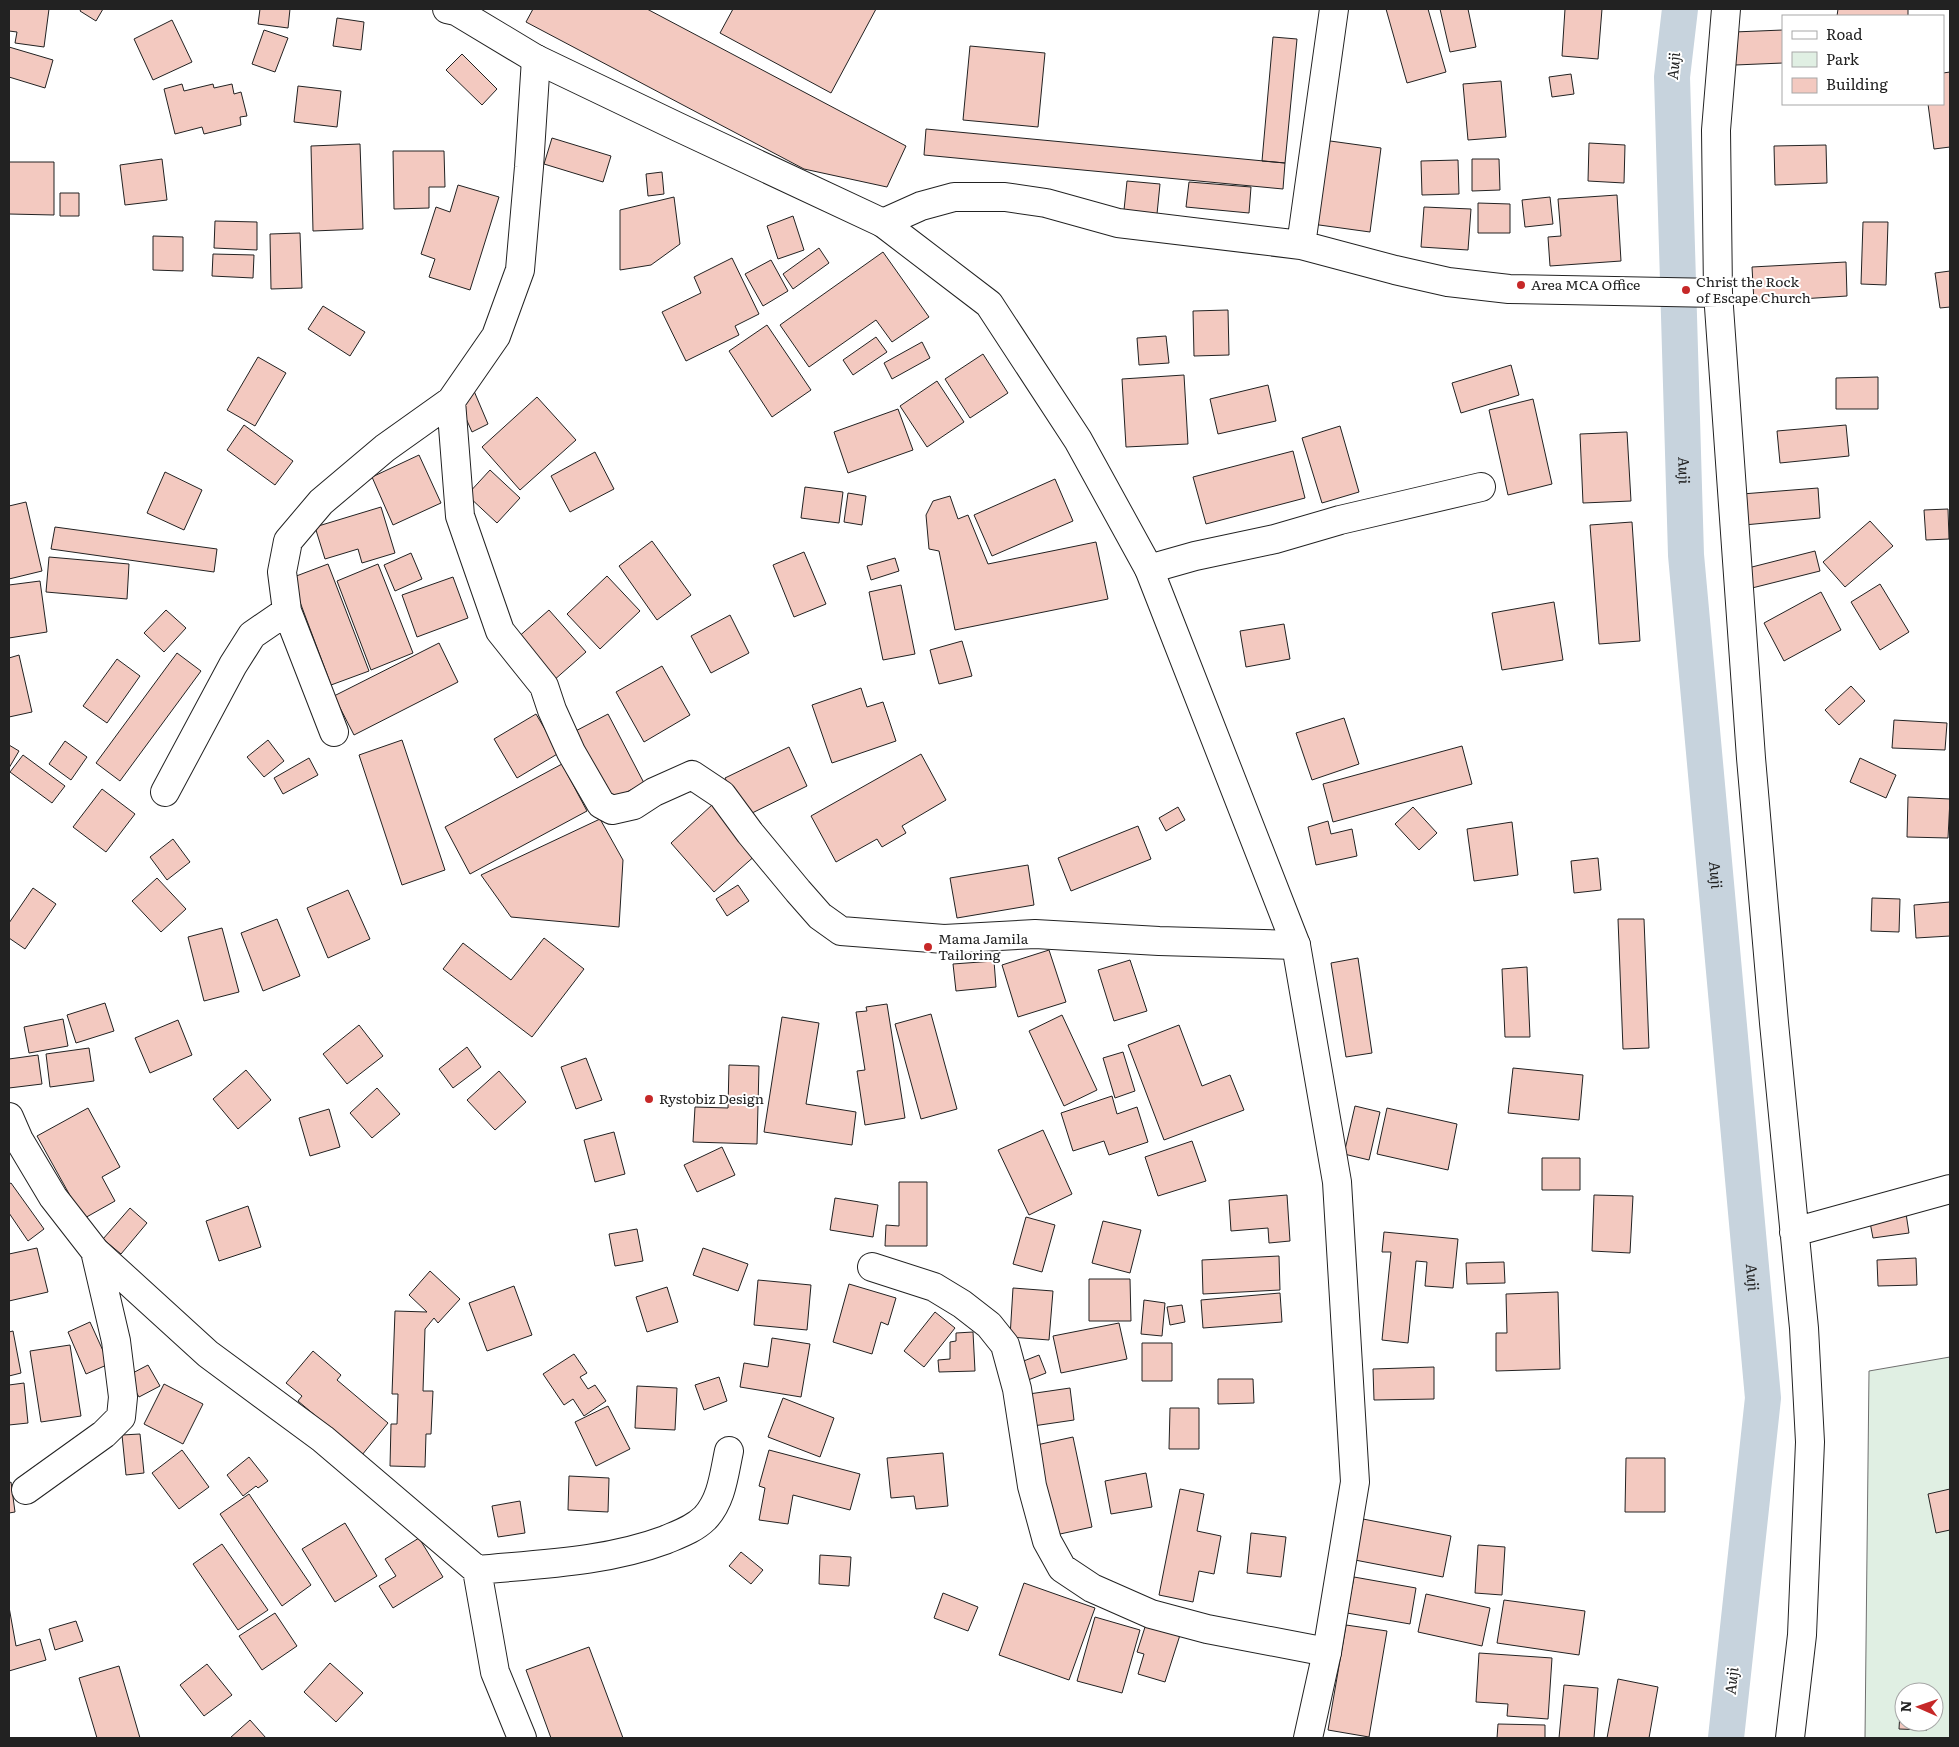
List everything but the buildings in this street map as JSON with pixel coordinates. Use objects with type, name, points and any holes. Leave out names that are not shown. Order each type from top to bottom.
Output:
[{"type":"street","points":[[453,9],[536,59],[883,223],[989,304],[1078,440],[1149,569],[1296,944],[1336,1182],[1355,1482],[1327,1652],[1308,1738]]},
{"type":"street","points":[[1301,245],[1334,9]]},
{"type":"street","points":[[1726,9],[1716,130],[1709,292],[1774,1023],[1804,1328],[1810,1442],[1802,1635],[1790,1738]]},
{"type":"street","points":[[334,732],[287,611],[282,572],[288,541],[322,502],[385,448],[451,401],[496,336],[520,270],[536,59]]},
{"type":"street","points":[[883,223],[921,206],[954,198],[1005,198],[1046,203],[1118,223],[1301,245],[1448,282],[1509,289],[1709,292]]},
{"type":"street","points":[[451,401],[460,516],[500,631],[544,686],[552,710],[571,752],[602,804],[612,810],[634,805],[654,792],[692,774],[722,795],[750,833],[820,916],[841,931],[944,939],[1035,934],[1159,942],[1296,944]]},
{"type":"street","points":[[1149,569],[1195,556],[1275,539],[1340,520],[1481,487]]},
{"type":"street","points":[[165,792],[233,665],[252,636],[287,611]]},
{"type":"street","points":[[9,1117],[18,1140],[53,1197],[95,1251],[208,1354],[322,1439],[477,1570],[496,1672],[522,1738]]},
{"type":"street","points":[[1794,1232],[1950,1189]]},
{"type":"street","points":[[26,1490],[104,1434],[121,1417],[123,1397],[116,1341],[95,1251]]},
{"type":"street","points":[[872,1267],[934,1286],[962,1304],[989,1325],[1005,1345],[1017,1388],[1032,1486],[1047,1541],[1062,1568],[1092,1588],[1151,1614],[1207,1629],[1327,1652]]},
{"type":"street","points":[[477,1570],[582,1560],[640,1549],[687,1532],[705,1518],[719,1496],[729,1450]]},
{"type":"green space","points":[[1950,1357],[1950,1738],[1865,1738],[1869,1371]]},
{"type":"waterway","name":"Auji","points":[[1680,9],[1672,77],[1686,555],[1763,1398],[1726,1738]]},
{"type":"place","name":"Area MCA Office","points":[[1521,285]]},
{"type":"place","name":"Christ the Rock of Escape Church","points":[[1686,290]]},
{"type":"place","name":"Mama Jamila Tailoring","points":[[928,947]]},
{"type":"place","name":"Rystobiz Design","points":[[649,1099]]}]
